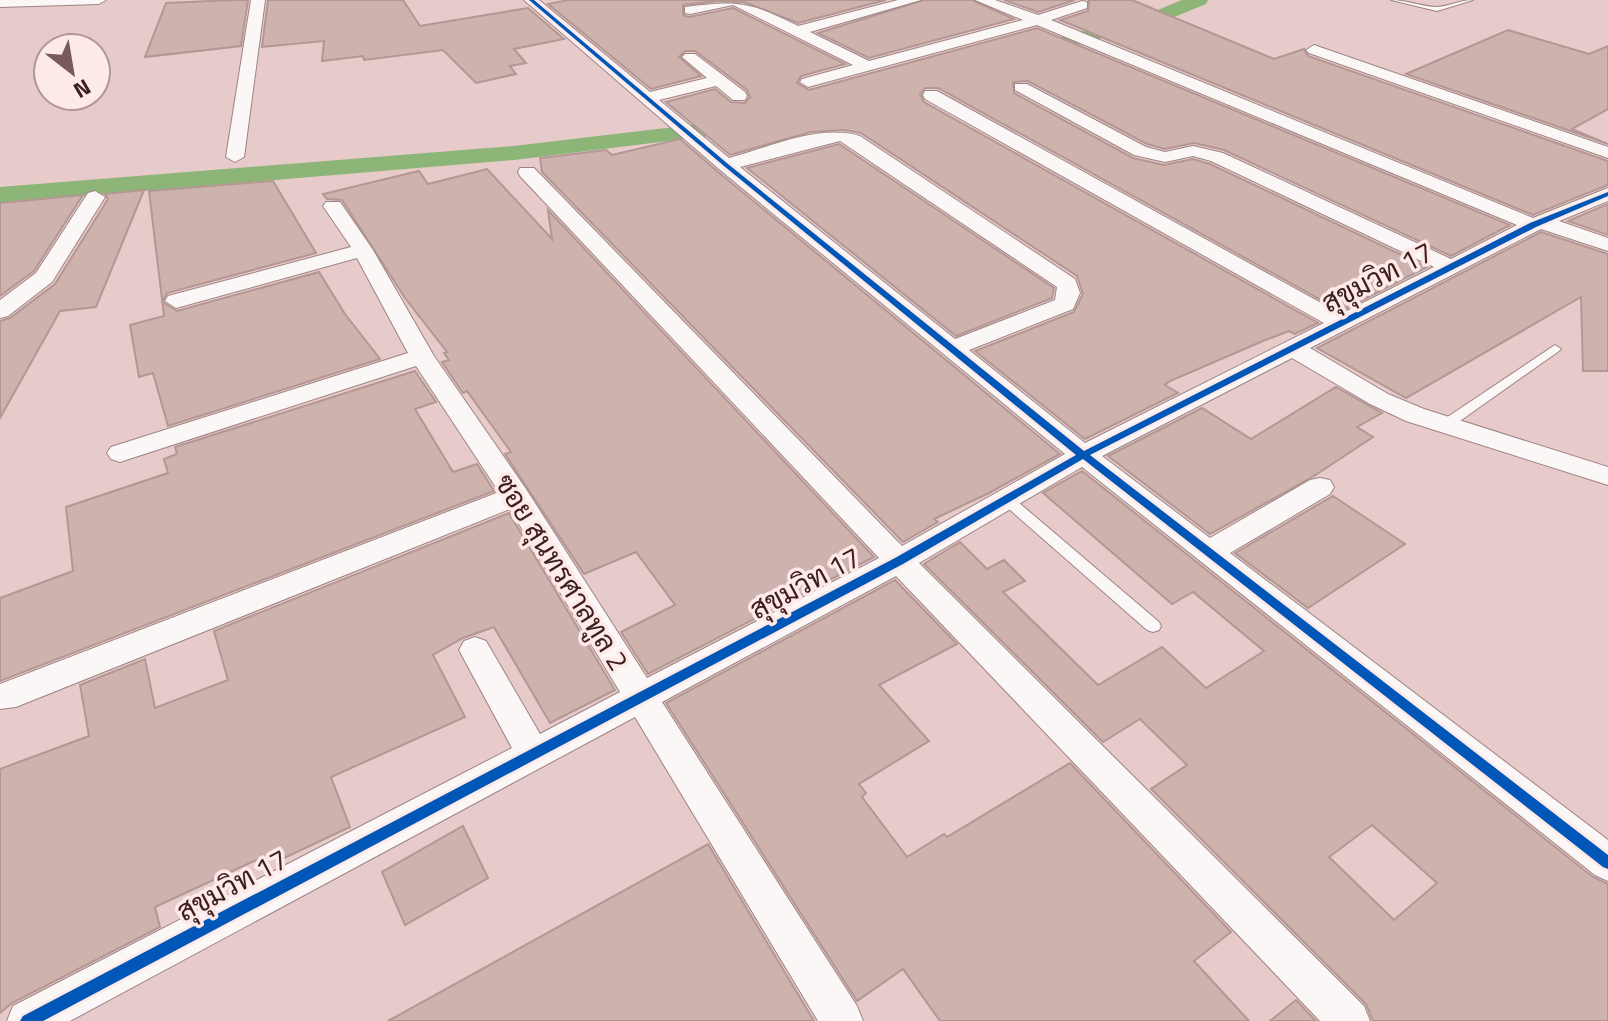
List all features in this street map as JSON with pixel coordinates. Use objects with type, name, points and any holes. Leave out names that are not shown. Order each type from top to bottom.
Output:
[{"type":"street","points":[[0,3],[99,0]]},
{"type":"street","points":[[235,157],[258,0]]},
{"type":"street","points":[[531,0],[726,165],[1083,455],[1608,863]]},
{"type":"street","points":[[690,10],[735,0],[867,66]]},
{"type":"street","points":[[794,32],[914,0]]},
{"type":"street","points":[[982,0],[1038,20],[1537,224],[1608,245]]},
{"type":"street","points":[[808,82],[1038,20],[1082,5]]},
{"type":"street","points":[[1314,50],[1608,153]]},
{"type":"street","points":[[690,57],[739,96]]},
{"type":"street","points":[[646,98],[719,80]]},
{"type":"street","points":[[1021,87],[1140,151],[1165,157],[1193,151],[1217,157],[1451,267]]},
{"type":"street","points":[[931,95],[1339,322]]},
{"type":"street","points":[[726,165],[824,138],[841,136],[854,140],[1067,284],[1069,293],[1065,304],[951,349]]},
{"type":"street","points":[[527,172],[899,561],[1349,1021]]},
{"type":"street","name":"สุขุมวิท 17","points":[[28,1021],[899,561],[1083,455],[1339,322],[1537,224],[1608,194]]},
{"type":"street","points":[[0,311],[44,277],[95,197]]},
{"type":"street","name":"ซอย สุนทรศาลทูล 2","points":[[333,206],[363,250],[422,356],[516,496],[842,1021]]},
{"type":"street","points":[[176,301],[363,250]]},
{"type":"street","points":[[1293,348],[1379,399],[1445,425],[1608,476]]},
{"type":"street","points":[[120,453],[422,356]]},
{"type":"street","points":[[1209,552],[1320,487]]},
{"type":"street","points":[[4,697],[516,496]]},
{"type":"street","points":[[475,650],[533,754]]},
{"type":"lane","points":[[1394,0],[1437,9],[1470,0]]},
{"type":"lane","points":[[1445,425],[1555,349]]},
{"type":"lane","points":[[1006,499],[1153,626]]},
{"type":"building","points":[[248,0],[241,46],[145,57],[166,3]]},
{"type":"building","points":[[268,0],[403,0],[420,26],[528,8],[564,39],[514,49],[526,63],[510,66],[516,74],[476,83],[443,50],[364,60],[363,56],[322,61],[324,41],[262,47]]},
{"type":"building","points":[[568,0],[886,0],[798,23],[744,2],[683,5],[683,15],[689,17],[733,8],[845,64],[801,76],[797,83],[809,90],[1037,28],[1510,225],[1451,256],[1224,150],[1194,143],[1165,149],[1147,144],[1028,81],[1013,82],[1014,93],[1133,158],[1164,165],[1193,159],[1210,164],[1427,267],[1341,311],[938,88],[925,88],[920,94],[924,102],[1318,323],[1295,334],[1289,331],[1263,341],[1170,381],[1165,385],[1178,393],[1085,439],[975,351],[1074,312],[1083,294],[1077,276],[861,133],[844,130],[811,132],[730,155],[666,102],[715,89],[731,102],[745,103],[750,97],[747,90],[695,51],[685,51],[679,57],[701,76],[651,89],[548,4]]},
{"type":"building","points":[[924,0],[972,0],[1014,19],[869,58],[818,33]]},
{"type":"building","points":[[1004,0],[1075,0],[1038,12]]},
{"type":"building","points":[[1089,0],[1132,0],[1274,59],[1304,49],[1308,56],[1608,161],[1608,185],[1533,215],[1060,20],[1088,11]]},
{"type":"building","points":[[1508,30],[1589,54],[1608,46],[1608,109],[1572,129],[1608,144],[1406,74]]},
{"type":"building","points":[[680,139],[1060,454],[934,519],[938,522],[903,542],[542,172],[540,158],[606,150],[612,155]]},
{"type":"building","points":[[839,144],[1054,288],[1052,298],[956,336],[747,168]]},
{"type":"building","points":[[487,169],[552,239],[548,210],[874,557],[648,674],[621,632],[675,605],[636,552],[584,574],[505,454],[511,452],[442,362],[449,360],[444,353],[447,352],[405,298],[342,200],[327,199],[323,194],[419,171],[428,184]]},
{"type":"building","points":[[273,181],[316,253],[167,293],[162,302],[149,191]]},
{"type":"building","points":[[144,190],[96,307],[60,311],[0,418],[0,321],[10,318],[55,284],[108,199],[105,194]]},
{"type":"building","points":[[83,195],[34,271],[0,296],[0,203]]},
{"type":"building","points":[[1608,204],[1608,235],[1568,221]]},
{"type":"building","points":[[1541,232],[1608,254],[1608,371],[1583,371],[1581,297],[1406,398],[1317,348]]},
{"type":"building","points":[[319,272],[345,314],[380,359],[168,426],[153,373],[139,377],[130,325],[164,316],[162,302],[177,311]]},
{"type":"building","points":[[415,371],[436,402],[415,409],[453,472],[477,464],[494,491],[0,681],[0,598],[73,571],[66,507],[168,473],[164,459],[177,454],[175,447]]},
{"type":"building","points":[[1336,387],[1382,413],[1357,427],[1373,437],[1314,476],[1210,534],[1108,456],[1202,408],[1251,439]]},
{"type":"building","points":[[1082,471],[1593,877],[1608,884],[1608,1021],[1373,1021],[1366,1004],[1151,789],[1187,765],[1140,719],[1103,742],[924,564],[960,542],[987,569],[1004,560],[1025,581],[1003,592],[1098,685],[1162,647],[1206,688],[1264,651],[1193,592],[1172,604],[1043,493]],"holes":[[[1372,825],[1437,883],[1394,920],[1329,857]]]},
{"type":"building","points":[[1333,496],[1405,544],[1308,608],[1235,553]]},
{"type":"building","points":[[509,513],[615,690],[550,723],[494,627],[463,638],[433,655],[465,717],[331,777],[350,827],[282,859],[280,849],[155,907],[160,927],[12,1003],[0,1013],[0,769],[89,736],[80,685],[145,659],[155,708],[228,680],[214,631]]},
{"type":"building","points":[[895,580],[957,644],[879,685],[929,741],[859,784],[866,793],[862,797],[907,857],[944,834],[947,837],[1070,763],[1231,932],[1194,961],[1249,1021],[940,1021],[903,969],[857,1001],[666,703]]},
{"type":"building","points":[[463,826],[488,878],[405,925],[382,872]]},
{"type":"building","points":[[708,844],[814,1021],[388,1021]]},
{"type":"building","points":[[1296,1000],[1316,1021],[1270,1021]]},
{"type":"waterway","points":[[1017,55],[1155,18],[1199,0]]},
{"type":"waterway","points":[[0,195],[514,153],[750,125]]},
{"type":"cycle path","points":[[531,0],[726,165],[1083,455],[1608,863]]},
{"type":"cycle path","points":[[28,1021],[899,561],[1083,455],[1533,225],[1608,194]]}]
